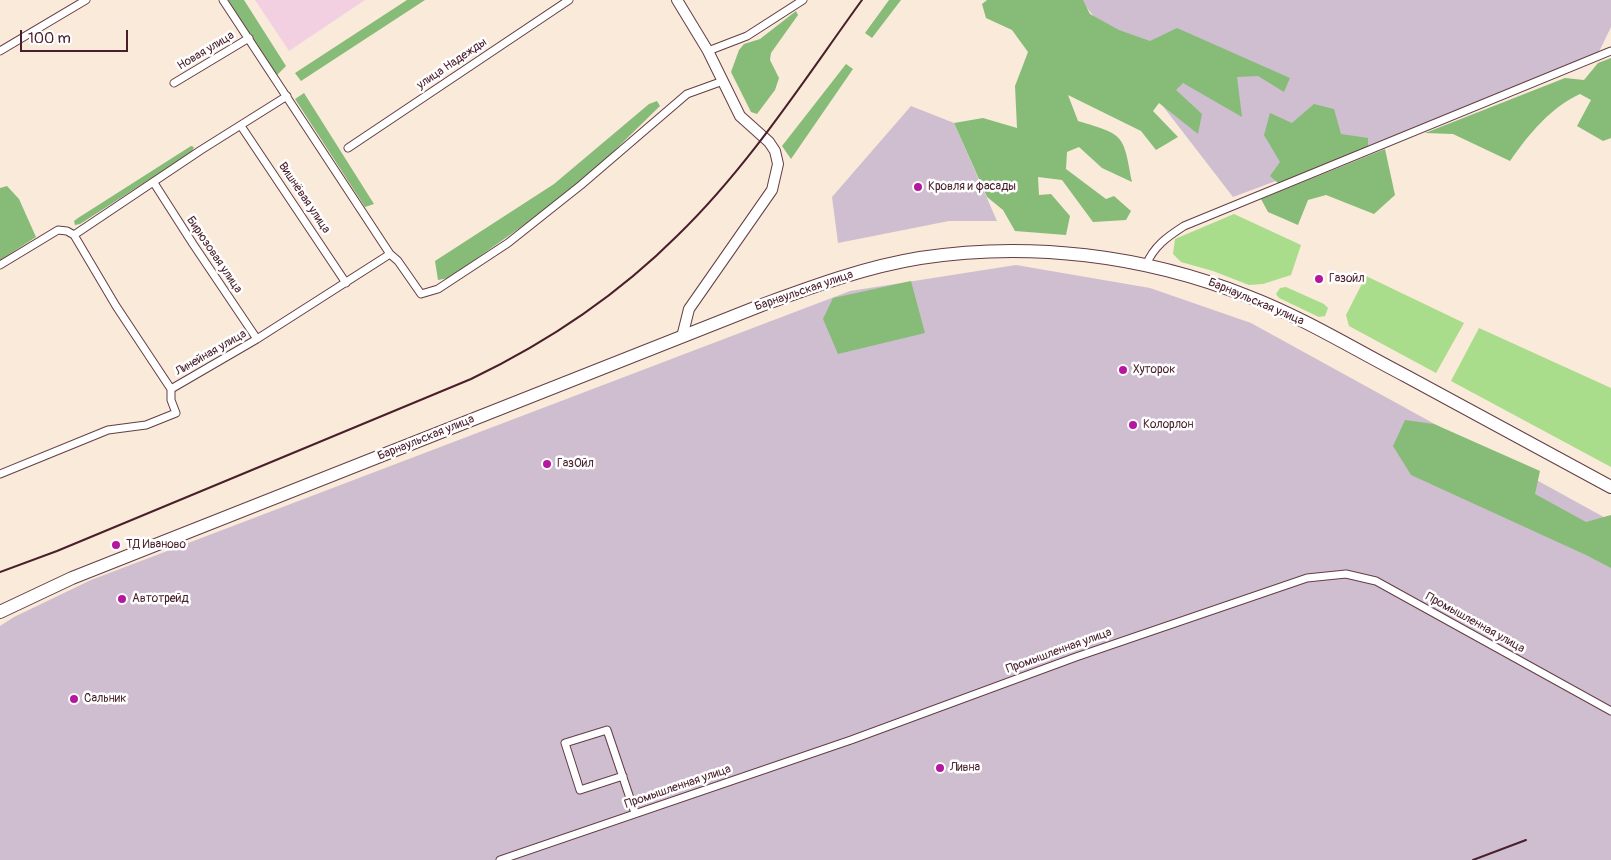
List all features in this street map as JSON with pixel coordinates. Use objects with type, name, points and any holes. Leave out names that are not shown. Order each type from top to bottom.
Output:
[{"type":"highway","name":"Барнаульская улица","points":[[0,612],[72,578],[682,337],[848,275],[918,258],[971,252],[1035,252],[1090,256],[1146,265],[1193,276],[1272,307],[1611,487]]},
{"type":"street","points":[[0,51],[86,0]]},
{"type":"street","points":[[223,0],[390,254],[398,261],[421,294],[438,289],[508,243],[581,185],[687,94],[723,81]]},
{"type":"street","name":"улица Надежды","points":[[348,148],[569,0]]},
{"type":"street","points":[[677,0],[708,51],[740,116],[775,151],[777,171],[772,190],[689,308],[682,337]]},
{"type":"street","points":[[708,51],[747,36],[803,0]]},
{"type":"street","name":"Новая улица","points":[[174,83],[249,38]]},
{"type":"street","points":[[1146,265],[1152,252],[1165,239],[1184,226],[1611,51]]},
{"type":"street","points":[[74,235],[201,150],[287,96]]},
{"type":"street","name":"Вишнёвая улица","points":[[241,126],[346,283]]},
{"type":"street","name":"Бирюзовая улица","points":[[154,183],[257,339]]},
{"type":"street","points":[[0,265],[58,230],[67,231],[74,235],[116,306],[171,389]]},
{"type":"street","name":"Линейная улица","points":[[0,474],[108,430],[146,425],[176,414],[171,400],[171,389],[257,339],[390,254]]},
{"type":"street","name":"Промышленная улица","points":[[500,860],[851,740],[1230,603],[1307,578],[1346,574],[1376,581],[1611,711]]},
{"type":"street","points":[[623,776],[580,790],[565,743],[607,730],[623,776],[635,813]]},
{"type":"shaded area","points":[[255,0],[365,0],[289,51]]},
{"type":"shaded area","points":[[1081,0],[1611,0],[1611,27],[1594,62],[1233,197]]},
{"type":"shaded area","points":[[911,106],[954,123],[997,221],[949,221],[838,243],[832,197]]},
{"type":"shaded area","points":[[1016,265],[1150,288],[1251,323],[1611,521],[1611,860],[0,860],[0,626],[14,617],[91,580],[850,291]]},
{"type":"green space","points":[[228,0],[244,0],[286,66],[277,75]]},
{"type":"green space","points":[[407,0],[425,0],[301,81],[295,73]]},
{"type":"green space","points":[[889,0],[901,0],[872,38],[865,33]]},
{"type":"green space","points":[[987,0],[1083,0],[1090,14],[1119,30],[1150,41],[1177,28],[1290,78],[1284,92],[1258,76],[1237,77],[1242,117],[1183,83],[1176,90],[1202,114],[1198,134],[1159,103],[1153,111],[1178,137],[1156,150],[1141,131],[1068,95],[1078,121],[1105,130],[1119,139],[1126,154],[1132,182],[1102,168],[1079,147],[1067,152],[1066,169],[1106,199],[1114,196],[1131,211],[1126,220],[1093,222],[1062,180],[1038,177],[1039,195],[1051,194],[1070,216],[1066,235],[1015,231],[1003,210],[987,197],[954,123],[983,118],[1017,128],[1015,86],[1028,52],[1012,30],[986,18],[982,4]]},
{"type":"green space","points":[[796,11],[798,15],[771,53],[770,60],[779,78],[775,90],[757,114],[751,112],[731,72],[739,50],[744,44],[760,39]]},
{"type":"green space","points":[[1611,58],[1611,138],[1603,141],[1577,126],[1591,100],[1580,94],[1550,114],[1525,141],[1510,161],[1453,134],[1425,133],[1565,78],[1584,80],[1598,63]]},
{"type":"green space","points":[[846,64],[853,69],[791,159],[782,146]]},
{"type":"green space","points":[[304,93],[374,204],[365,207],[295,99]]},
{"type":"green space","points":[[657,101],[660,106],[576,188],[449,278],[438,280],[435,261],[554,184],[649,104]]},
{"type":"green space","points":[[1314,104],[1334,109],[1341,134],[1368,138],[1368,149],[1278,183],[1270,176],[1280,162],[1264,135],[1270,113],[1292,123]]},
{"type":"green space","points":[[191,146],[194,147],[192,152],[80,224],[75,225],[74,221],[78,218]]},
{"type":"green space","points":[[1385,149],[1395,195],[1374,214],[1326,195],[1308,200],[1298,225],[1268,212],[1261,199]]},
{"type":"green space","points":[[7,186],[19,199],[36,237],[0,260],[0,188]]},
{"type":"green space","points":[[1234,214],[1301,245],[1291,275],[1263,284],[1249,285],[1213,271],[1181,262],[1173,254],[1175,239]]},
{"type":"green space","points":[[1366,276],[1464,323],[1436,373],[1349,326],[1346,315]]},
{"type":"green space","points":[[911,281],[925,333],[838,354],[823,319],[833,298]]},
{"type":"green space","points":[[1286,287],[1324,304],[1328,308],[1325,316],[1319,317],[1279,298],[1276,294],[1280,288]]},
{"type":"green space","points":[[1479,328],[1611,388],[1611,467],[1451,381]]},
{"type":"green space","points":[[1405,420],[1434,424],[1540,471],[1535,494],[1586,522],[1611,515],[1611,568],[1411,475],[1393,446]]},
{"type":"railway","points":[[0,572],[57,551],[471,379],[500,365],[580,316],[606,298],[655,257],[729,180],[775,122],[862,0]]},
{"type":"railway","points":[[1473,860],[1526,840]]},
{"type":"place","name":"Кровля и фасады","points":[[918,187]]},
{"type":"place","name":"Газойл","points":[[1319,279]]},
{"type":"place","name":"Хуторок","points":[[1123,370]]},
{"type":"place","name":"Колорлон","points":[[1133,425]]},
{"type":"place","name":"ГазОйл","points":[[547,464]]},
{"type":"place","name":"ТД Иваново","points":[[116,545]]},
{"type":"place","name":"Автотрейд","points":[[122,599]]},
{"type":"place","name":"Сальник","points":[[74,699]]},
{"type":"place","name":"Ливна","points":[[940,768]]}]
